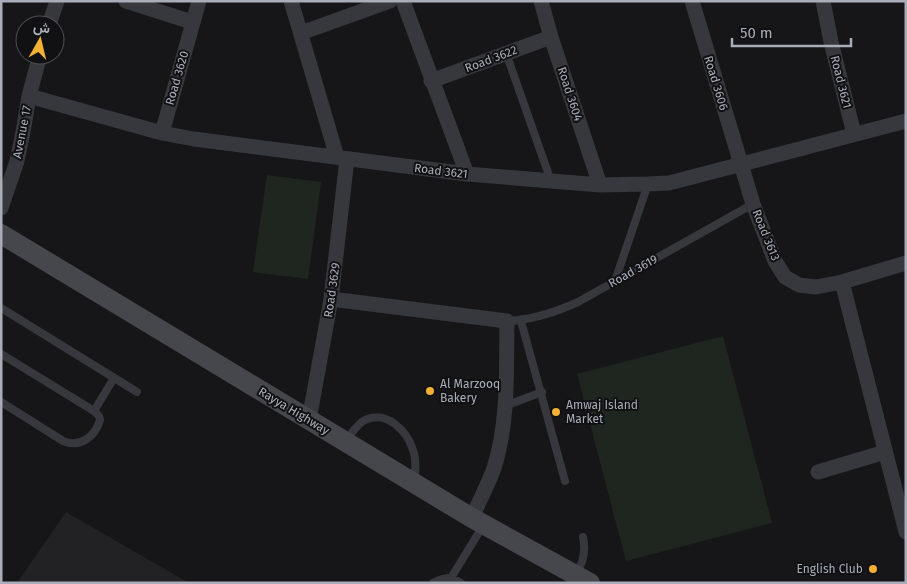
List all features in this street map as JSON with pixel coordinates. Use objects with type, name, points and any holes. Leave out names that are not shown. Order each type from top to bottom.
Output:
[{"type":"main road","name":"Rayya Highway","points":[[1,234],[345,442],[579,580]]},
{"type":"street","points":[[52,15],[56,1]]},
{"type":"street","points":[[126,1],[192,22]]},
{"type":"street","name":"Road 3620","points":[[162,133],[199,1]]},
{"type":"street","name":"Road 3629","points":[[291,1],[342,158],[331,299],[309,420]]},
{"type":"street","points":[[301,33],[390,1]]},
{"type":"street","points":[[403,1],[466,174]]},
{"type":"street","name":"Road 3604","points":[[541,1],[600,185]]},
{"type":"street","name":"Road 3606","points":[[692,1],[741,164]]},
{"type":"street","name":"Road 3621","points":[[823,1],[831,42],[854,134]]},
{"type":"street","name":"Road 3622","points":[[432,81],[551,36]]},
{"type":"street","name":"Avenue 17","points":[[1,208],[17,161],[29,96],[37,65]]},
{"type":"street","name":"Road 3621","points":[[29,96],[162,133],[466,174],[600,185],[669,183],[906,121]]},
{"type":"street","name":"Road 3613","points":[[741,164],[753,204],[775,261],[785,277],[799,285],[816,286],[842,282],[906,263]]},
{"type":"street","points":[[842,282],[885,452],[902,502],[906,532]]},
{"type":"street","name":"Road 3619","points":[[331,299],[514,321]]},
{"type":"street","points":[[478,521],[494,468],[505,406],[514,321]]},
{"type":"street","points":[[818,472],[885,452]]},
{"type":"lane","points":[[506,53],[551,181]]},
{"type":"lane","points":[[615,281],[648,184]]},
{"type":"lane","name":"Road 3619","points":[[514,321],[560,310],[585,298],[753,204]]},
{"type":"lane","points":[[1,308],[137,392]]},
{"type":"lane","points":[[514,321],[542,392],[566,481]]},
{"type":"lane","points":[[1,354],[94,412],[99,416],[99,424],[88,439],[74,444],[64,441],[1,402]]},
{"type":"lane","points":[[94,412],[114,378]]},
{"type":"lane","points":[[505,406],[542,392]]},
{"type":"lane","points":[[345,442],[357,426],[365,420],[382,418],[391,421],[398,426],[413,449],[415,483]]},
{"type":"lane","points":[[452,578],[478,521]]},
{"type":"lane","points":[[579,580],[583,561],[583,537]]},
{"type":"lane","points":[[433,583],[443,578],[452,578],[461,583]]},
{"type":"shaded area","points":[[267,175],[321,182],[308,279],[253,272]]},
{"type":"shaded area","points":[[723,336],[772,523],[626,561],[577,374]]},
{"type":"shaded area","points":[[66,512],[189,583],[17,583]]},
{"type":"place","name":"Al Marzooq Bakery","points":[[430,391]]},
{"type":"place","name":"Amwaj Island Market","points":[[556,412]]},
{"type":"place","name":"English Club","points":[[873,569]]}]
